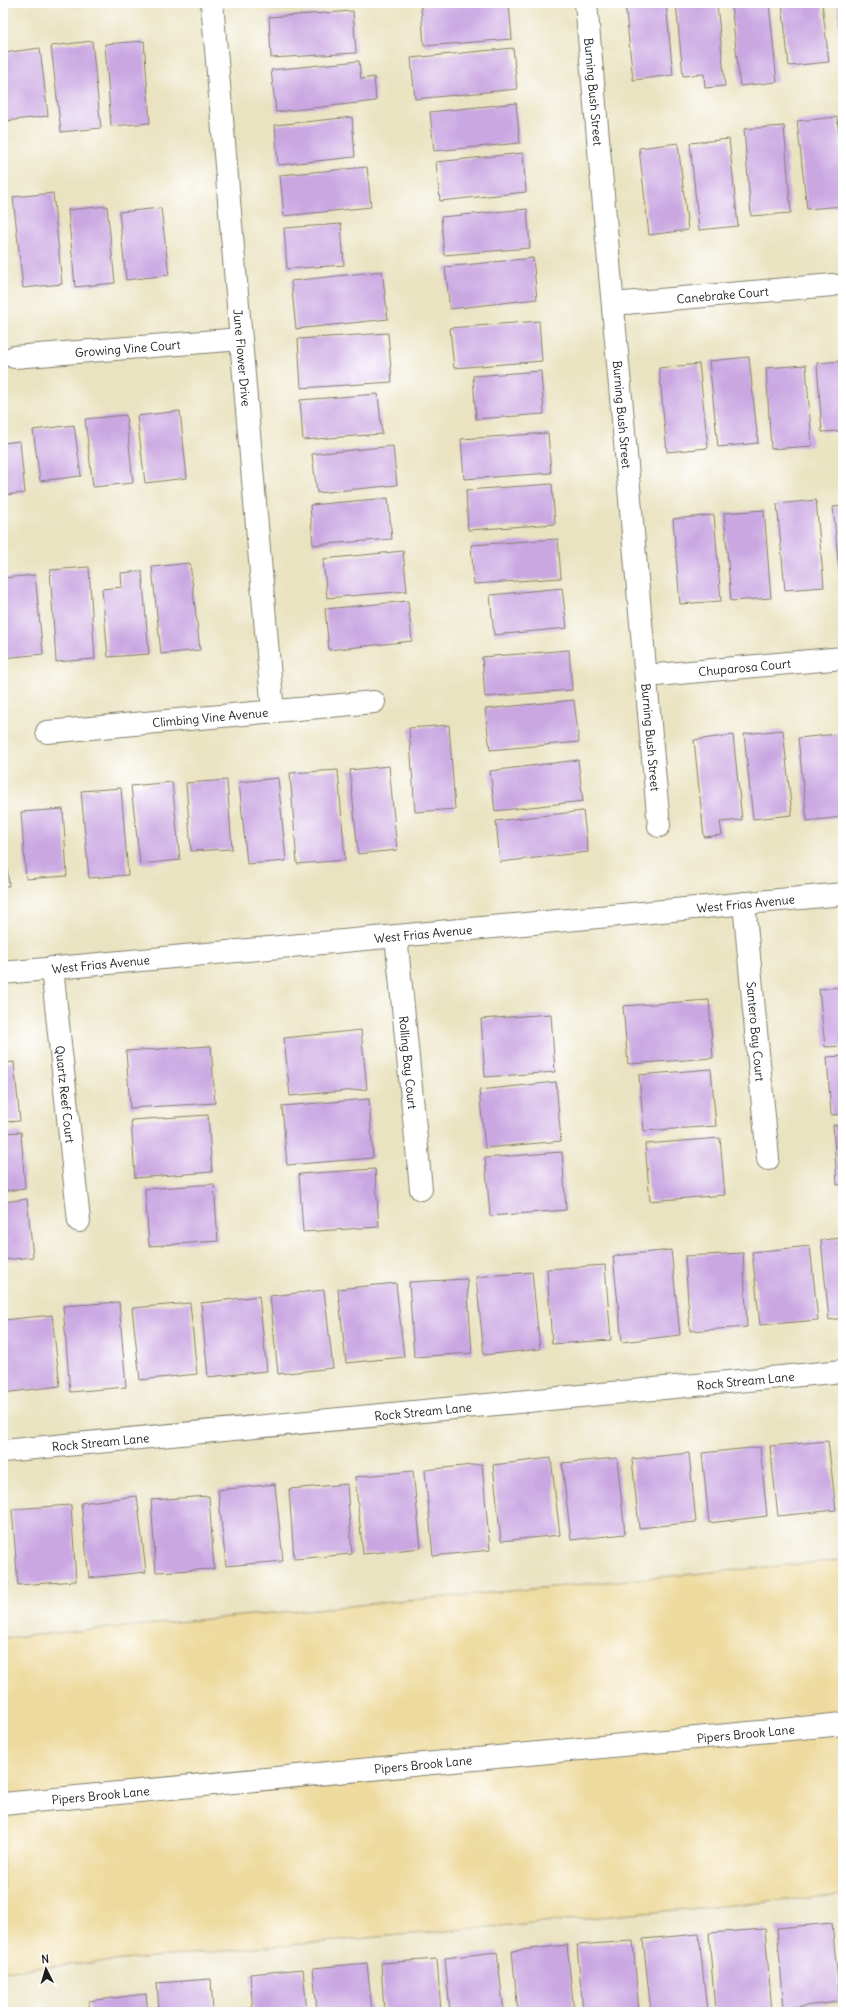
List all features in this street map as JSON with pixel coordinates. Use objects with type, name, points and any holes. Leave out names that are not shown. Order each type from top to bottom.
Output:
[{"type":"street","name":"June Flower Drive","points":[[212,3],[273,712]]},
{"type":"street","name":"Burning Bush Street","points":[[586,3],[659,826]]},
{"type":"street","name":"Canebrake Court","points":[[613,304],[833,284]]},
{"type":"street","name":"Growing Vine Court","points":[[14,357],[241,339]]},
{"type":"street","name":"Chuparosa Court","points":[[646,676],[843,658]]},
{"type":"street","name":"Climbing Vine Avenue","points":[[47,732],[374,702]]},
{"type":"street","name":"West Frias Avenue","points":[[3,973],[843,894]]},
{"type":"street","name":"Santero Bay Court","points":[[744,904],[768,1158]]},
{"type":"street","name":"Rolling Bay Court","points":[[396,936],[421,1189]]},
{"type":"street","name":"Quartz Reef Court","points":[[52,968],[79,1221]]},
{"type":"street","name":"Rock Stream Lane","points":[[3,1451],[843,1371]]},
{"type":"street","name":"Pipers Brook Lane","points":[[3,1804],[843,1724]]},
{"type":"sand","points":[[843,1560],[843,1895],[3,1971],[3,1638]]},
{"type":"building","points":[[461,3],[509,3],[512,39],[424,46],[421,6]]},
{"type":"building","points":[[625,3],[666,3],[673,75],[633,80]]},
{"type":"building","points":[[676,3],[717,3],[725,86],[705,88],[704,74],[683,76]]},
{"type":"building","points":[[731,3],[769,3],[777,82],[740,86]]},
{"type":"building","points":[[782,3],[822,3],[829,62],[789,66]]},
{"type":"building","points":[[837,3],[843,3],[843,57],[842,57]]},
{"type":"building","points":[[353,11],[356,53],[271,58],[269,17]]},
{"type":"building","points":[[92,41],[101,128],[61,132],[51,46]]},
{"type":"building","points":[[144,41],[150,123],[111,126],[105,44]]},
{"type":"building","points":[[40,48],[48,116],[6,121],[3,93],[3,53]]},
{"type":"building","points":[[513,48],[517,89],[415,99],[411,58]]},
{"type":"building","points":[[359,61],[361,79],[374,77],[376,101],[276,112],[271,70]]},
{"type":"building","points":[[516,103],[520,143],[434,151],[430,112]]},
{"type":"building","points":[[352,117],[355,157],[278,165],[275,125]]},
{"type":"building","points":[[837,117],[843,176],[843,206],[807,209],[797,121]]},
{"type":"building","points":[[784,126],[791,213],[751,216],[744,129]]},
{"type":"building","points":[[729,139],[738,226],[699,230],[690,143]]},
{"type":"building","points":[[678,143],[688,230],[649,235],[639,148]]},
{"type":"building","points":[[523,153],[526,192],[440,201],[436,162]]},
{"type":"building","points":[[367,167],[371,207],[284,216],[280,175]]},
{"type":"building","points":[[53,193],[62,284],[23,288],[13,197]]},
{"type":"building","points":[[107,206],[115,283],[75,287],[68,210]]},
{"type":"building","points":[[161,208],[169,275],[126,280],[119,212]]},
{"type":"building","points":[[527,209],[530,248],[444,255],[441,217]]},
{"type":"building","points":[[341,224],[344,265],[287,269],[284,228]]},
{"type":"building","points":[[533,258],[537,299],[450,309],[445,267]]},
{"type":"building","points":[[382,271],[388,319],[296,329],[291,281]]},
{"type":"building","points":[[539,321],[542,361],[454,368],[450,328]]},
{"type":"building","points":[[388,333],[392,382],[301,388],[298,339]]},
{"type":"building","points":[[749,357],[758,443],[718,447],[709,361]]},
{"type":"building","points":[[843,361],[842,443],[841,431],[822,432],[817,363]]},
{"type":"building","points":[[699,364],[708,448],[667,452],[659,368]]},
{"type":"building","points":[[806,365],[812,446],[771,449],[766,368]]},
{"type":"building","points":[[541,371],[544,414],[476,419],[473,376]]},
{"type":"building","points":[[378,394],[382,434],[303,440],[300,400]]},
{"type":"building","points":[[180,411],[187,478],[145,483],[137,416]]},
{"type":"building","points":[[126,415],[133,483],[93,487],[85,419]]},
{"type":"building","points":[[74,425],[81,476],[40,481],[33,430]]},
{"type":"building","points":[[548,433],[551,473],[464,479],[461,439]]},
{"type":"building","points":[[20,441],[25,493],[3,495],[3,443]]},
{"type":"building","points":[[393,446],[397,485],[317,493],[312,454]]},
{"type":"building","points":[[552,484],[555,524],[468,530],[466,490]]},
{"type":"building","points":[[388,498],[392,539],[313,545],[310,505]]},
{"type":"building","points":[[816,500],[824,587],[785,590],[777,504]]},
{"type":"building","points":[[843,506],[843,579],[840,580],[833,507]]},
{"type":"building","points":[[764,510],[771,598],[731,601],[724,513]]},
{"type":"building","points":[[714,515],[721,601],[680,604],[673,519]]},
{"type":"building","points":[[558,539],[561,578],[474,584],[471,545]]},
{"type":"building","points":[[403,551],[407,591],[327,598],[323,559]]},
{"type":"building","points":[[190,563],[200,650],[161,654],[152,567]]},
{"type":"building","points":[[89,567],[95,659],[56,662],[50,570]]},
{"type":"building","points":[[142,571],[149,654],[108,657],[102,589],[122,587],[121,573]]},
{"type":"building","points":[[35,575],[43,654],[3,658],[3,578]]},
{"type":"building","points":[[562,588],[567,628],[494,635],[490,595]]},
{"type":"building","points":[[408,601],[412,641],[329,650],[325,609]]},
{"type":"building","points":[[569,650],[572,690],[485,697],[482,657]]},
{"type":"building","points":[[574,700],[579,742],[490,750],[485,709]]},
{"type":"building","points":[[449,725],[455,809],[415,812],[409,728]]},
{"type":"building","points":[[783,730],[792,815],[753,819],[744,734]]},
{"type":"building","points":[[838,734],[843,780],[843,817],[807,821],[798,738]]},
{"type":"building","points":[[733,735],[742,820],[720,822],[722,835],[704,837],[694,740]]},
{"type":"building","points":[[578,760],[583,801],[495,811],[490,771]]},
{"type":"building","points":[[389,766],[397,850],[358,854],[350,770]]},
{"type":"building","points":[[338,770],[345,860],[297,864],[290,773]]},
{"type":"building","points":[[278,778],[286,861],[247,864],[239,782]]},
{"type":"building","points":[[227,780],[232,849],[191,851],[186,783]]},
{"type":"building","points":[[172,782],[180,860],[140,864],[131,786]]},
{"type":"building","points":[[121,788],[128,875],[89,878],[81,791]]},
{"type":"building","points":[[63,809],[67,876],[26,879],[21,812]]},
{"type":"building","points":[[583,811],[588,852],[500,862],[496,821]]},
{"type":"building","points":[[3,825],[9,886],[3,886]]},
{"type":"building","points":[[843,987],[843,1046],[825,1047],[819,989]]},
{"type":"building","points":[[709,1000],[713,1058],[628,1064],[623,1006]]},
{"type":"building","points":[[551,1014],[555,1072],[485,1077],[481,1019]]},
{"type":"building","points":[[361,1030],[367,1089],[290,1096],[284,1038]]},
{"type":"building","points":[[211,1046],[215,1103],[130,1108],[126,1051]]},
{"type":"building","points":[[843,1056],[843,1114],[831,1115],[827,1057]]},
{"type":"building","points":[[14,1062],[20,1121],[3,1122],[3,1063]]},
{"type":"building","points":[[711,1069],[716,1126],[644,1131],[639,1075]]},
{"type":"building","points":[[556,1082],[561,1141],[485,1148],[479,1090]]},
{"type":"building","points":[[369,1099],[373,1158],[287,1165],[282,1106]]},
{"type":"building","points":[[208,1115],[212,1172],[135,1178],[131,1120]]},
{"type":"building","points":[[833,1125],[843,1125],[843,1184],[837,1185]]},
{"type":"building","points":[[21,1132],[25,1189],[3,1191],[3,1133]]},
{"type":"building","points":[[720,1138],[725,1195],[650,1201],[645,1144]]},
{"type":"building","points":[[562,1152],[566,1210],[490,1216],[485,1158]]},
{"type":"building","points":[[375,1169],[379,1227],[303,1232],[299,1174]]},
{"type":"building","points":[[214,1184],[218,1241],[149,1246],[145,1189]]},
{"type":"building","points":[[27,1199],[33,1257],[3,1260],[3,1202]]},
{"type":"building","points":[[843,1238],[843,1318],[829,1320],[821,1240]]},
{"type":"building","points":[[810,1246],[818,1320],[760,1325],[752,1252]]},
{"type":"building","points":[[671,1250],[680,1335],[622,1342],[613,1256]]},
{"type":"building","points":[[743,1253],[747,1327],[690,1331],[685,1256]]},
{"type":"building","points":[[605,1265],[611,1340],[552,1344],[547,1269]]},
{"type":"building","points":[[532,1272],[540,1349],[484,1355],[476,1277]]},
{"type":"building","points":[[467,1279],[472,1353],[414,1357],[409,1282]]},
{"type":"building","points":[[396,1283],[404,1357],[346,1363],[338,1289]]},
{"type":"building","points":[[324,1290],[333,1368],[278,1374],[270,1296]]},
{"type":"building","points":[[259,1296],[267,1371],[208,1377],[201,1303]]},
{"type":"building","points":[[119,1302],[126,1387],[70,1392],[63,1306]]},
{"type":"building","points":[[190,1303],[197,1374],[140,1380],[132,1308]]},
{"type":"building","points":[[52,1315],[60,1386],[3,1393],[3,1320]]},
{"type":"building","points":[[840,1432],[843,1432],[843,1459],[842,1459]]},
{"type":"building","points":[[828,1441],[836,1510],[778,1516],[770,1446]]},
{"type":"building","points":[[760,1447],[767,1516],[709,1523],[702,1453]]},
{"type":"building","points":[[689,1453],[696,1522],[639,1528],[632,1459]]},
{"type":"building","points":[[551,1458],[560,1535],[501,1541],[493,1465]]},
{"type":"building","points":[[617,1458],[625,1534],[571,1540],[562,1463]]},
{"type":"building","points":[[482,1464],[490,1550],[433,1556],[425,1470]]},
{"type":"building","points":[[413,1471],[421,1548],[363,1554],[355,1477]]},
{"type":"building","points":[[275,1484],[283,1561],[226,1566],[218,1490]]},
{"type":"building","points":[[347,1484],[352,1554],[294,1559],[289,1489]]},
{"type":"building","points":[[137,1496],[146,1572],[89,1578],[81,1503]]},
{"type":"building","points":[[209,1496],[214,1569],[156,1572],[151,1500]]},
{"type":"building","points":[[71,1505],[76,1581],[18,1585],[12,1509]]},
{"type":"building","points":[[3,1550],[8,1585],[3,1586]]},
{"type":"building","points":[[843,1921],[843,1943],[842,1943],[840,1922]]},
{"type":"building","points":[[832,1923],[840,2002],[784,2008],[777,1928]]},
{"type":"building","points":[[765,1929],[772,2012],[715,2012],[709,1933]]},
{"type":"building","points":[[699,1934],[707,2012],[651,2012],[643,1939]]},
{"type":"building","points":[[633,1941],[639,2012],[583,2012],[577,1945]]},
{"type":"building","points":[[567,1945],[574,2012],[518,2012],[512,1951]]},
{"type":"building","points":[[497,1952],[504,2012],[450,2012],[445,1958]]},
{"type":"building","points":[[437,1959],[441,2012],[384,2012],[381,1963]]},
{"type":"building","points":[[367,1963],[372,2012],[317,2012],[313,1968]]},
{"type":"building","points":[[303,1969],[307,2012],[253,2012],[250,1974]]},
{"type":"building","points":[[211,1979],[213,2012],[159,2012],[157,1983]]},
{"type":"building","points":[[146,1994],[148,2012],[90,2012],[89,2001]]}]
